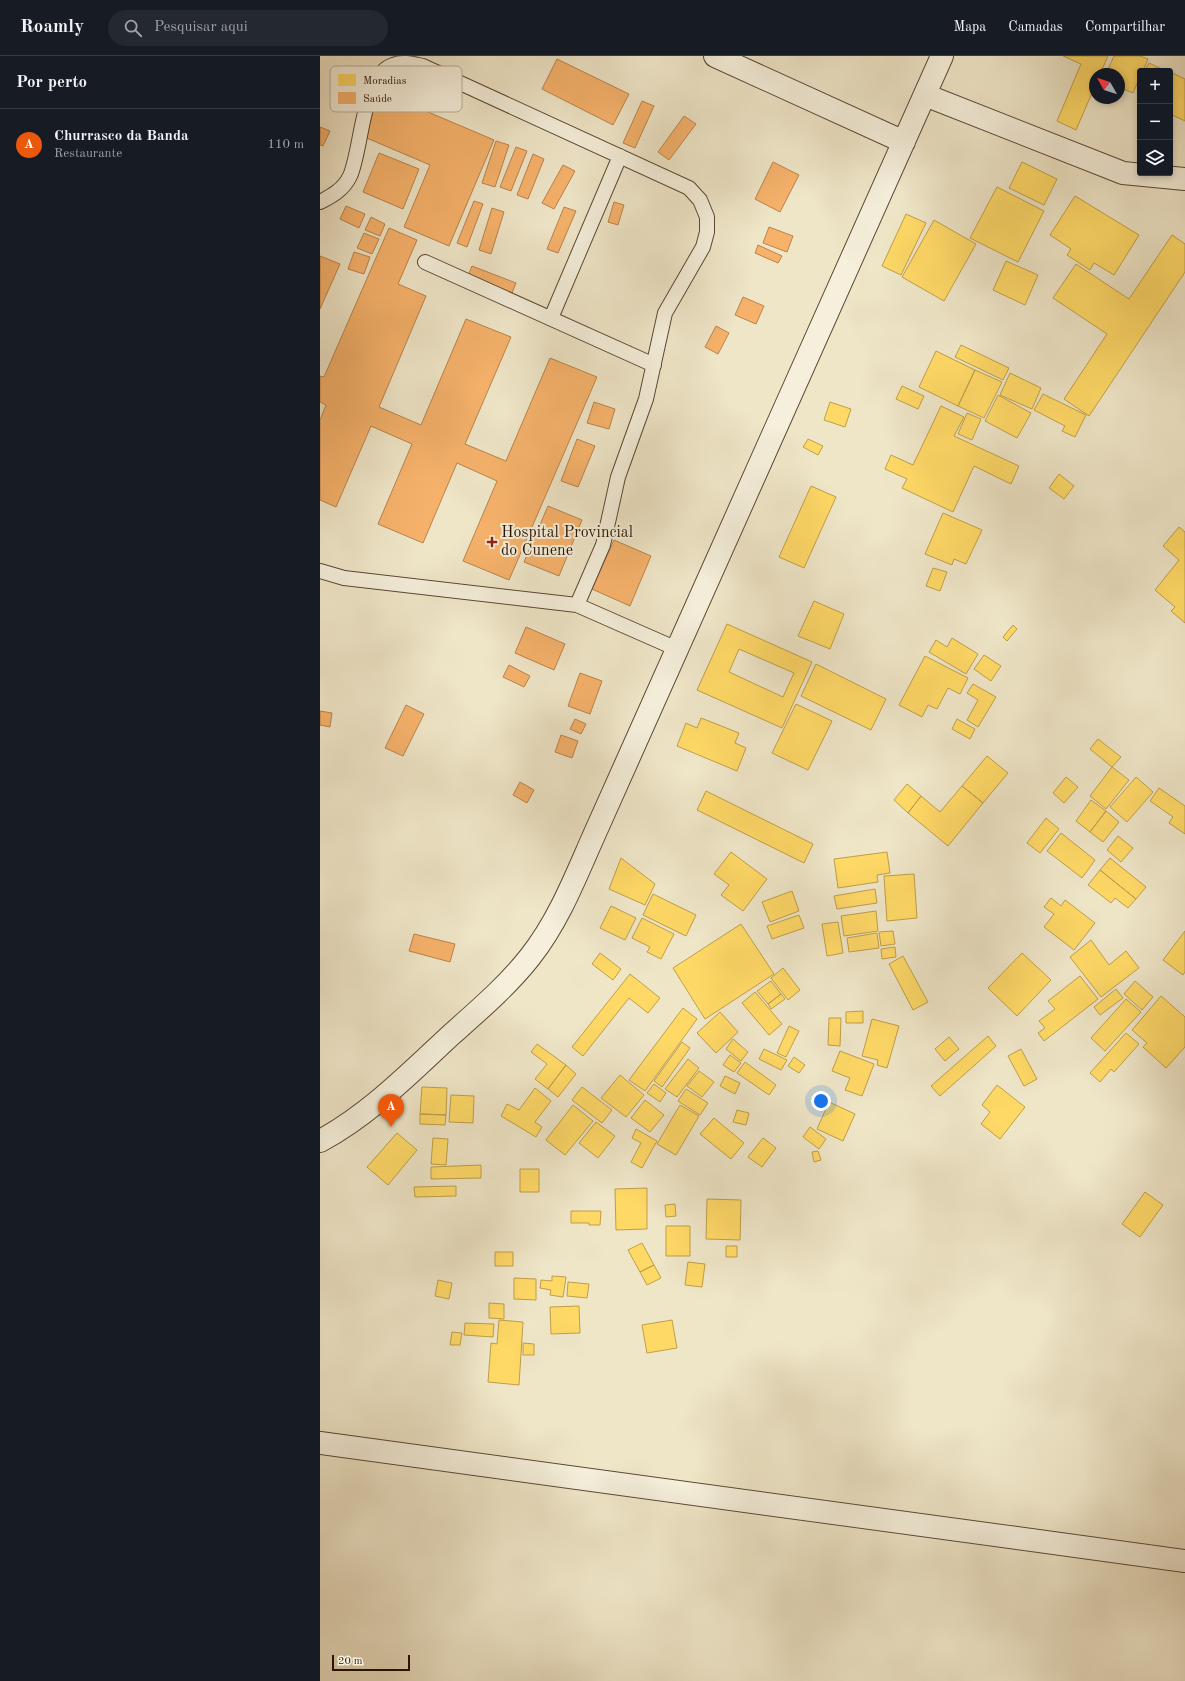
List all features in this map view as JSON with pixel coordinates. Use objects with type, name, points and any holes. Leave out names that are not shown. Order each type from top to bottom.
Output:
[{"type":"street","points":[[715,56],[904,142]]},
{"type":"street","points":[[320,1141],[333,1134],[381,1099],[468,1020],[531,957],[555,920],[572,885],[942,56]]},
{"type":"street","points":[[925,95],[1123,173],[1185,179]]},
{"type":"street","points":[[320,1443],[1185,1561]]},
{"type":"lane","points":[[391,66],[408,62],[423,66]]},
{"type":"lane","points":[[462,84],[689,188],[700,200],[706,217],[707,232],[703,247],[665,313],[646,399],[618,477],[603,545],[577,605]]},
{"type":"lane","points":[[320,202],[335,195],[349,177],[366,112]]},
{"type":"lane","points":[[551,318],[620,156]]},
{"type":"lane","points":[[425,262],[654,365]]},
{"type":"lane","points":[[320,571],[344,578],[577,605],[677,649]]},
{"type":"building: Moradias","points":[[1063,56],[1108,56],[1103,68],[1089,68],[1089,100],[1076,130],[1057,121],[1081,64]]},
{"type":"building: Moradias","points":[[1114,56],[1140,56],[1148,59],[1144,68],[1137,68],[1137,84],[1133,93],[1125,90],[1125,68],[1109,68]]},
{"type":"building: Moradias","points":[[1149,63],[1160,68],[1146,68]]},
{"type":"building: Moradias","points":[[1173,73],[1185,79],[1185,121],[1173,115]]},
{"type":"building: Moradias","points":[[1022,162],[1057,179],[1044,205],[1009,188]]},
{"type":"building: Moradias","points":[[997,187],[1044,211],[1018,262],[970,238]]},
{"type":"building: Moradias","points":[[1075,196],[1139,235],[1114,275],[1094,263],[1090,270],[1067,255],[1071,249],[1050,235]]},
{"type":"building: Moradias","points":[[906,214],[926,223],[901,275],[882,266]]},
{"type":"building: Moradias","points":[[934,220],[976,244],[944,301],[902,277]]},
{"type":"building: Moradias","points":[[1172,235],[1185,244],[1185,272],[1089,416],[1064,399],[1107,334],[1053,298],[1076,264],[1129,299]]},
{"type":"building: Moradias","points":[[1006,261],[1038,275],[1025,305],[993,290]]},
{"type":"building: Moradias","points":[[961,345],[1009,368],[1003,380],[955,357]]},
{"type":"building: Moradias","points":[[936,351],[975,370],[958,406],[919,387]]},
{"type":"building: Moradias","points":[[975,370],[1002,382],[984,418],[958,406]]},
{"type":"building: Moradias","points":[[1010,373],[1041,388],[1032,409],[1000,395]]},
{"type":"building: Moradias","points":[[902,386],[924,396],[918,409],[896,399]]},
{"type":"building: Moradias","points":[[1043,394],[1086,415],[1075,437],[1062,431],[1065,426],[1034,410]]},
{"type":"building: Moradias","points":[[998,395],[1031,413],[1017,438],[985,421]]},
{"type":"building: Moradias","points":[[830,402],[851,409],[845,427],[824,420]]},
{"type":"building: Moradias","points":[[941,406],[964,417],[954,436],[1019,466],[1011,484],[974,466],[953,512],[902,488],[907,479],[885,469],[891,455],[913,465]]},
{"type":"building: Moradias","points":[[967,413],[981,419],[972,440],[958,434]]},
{"type":"building: Moradias","points":[[808,439],[823,446],[818,455],[803,447]]},
{"type":"building: Moradias","points":[[1059,474],[1074,486],[1064,499],[1049,488]]},
{"type":"building: Moradias","points":[[811,486],[836,497],[804,568],[779,557]]},
{"type":"building: Moradias","points":[[943,513],[982,530],[966,564],[954,559],[952,565],[925,554]]},
{"type":"building: Moradias","points":[[1179,527],[1185,532],[1185,623],[1171,611],[1175,607],[1155,590],[1179,560],[1163,546]]},
{"type":"building: Moradias","points":[[933,568],[947,572],[940,591],[926,586]]},
{"type":"building: Moradias","points":[[814,601],[844,614],[830,649],[798,636]]},
{"type":"building: Moradias","points":[[727,624],[812,662],[782,728],[697,690]],"holes":[[[739,649],[794,673],[783,697],[729,672]]]},
{"type":"building: Moradias","points":[[1013,625],[1017,629],[1007,641],[1003,637]]},
{"type":"building: Moradias","points":[[952,638],[978,654],[966,674],[929,652],[936,640],[947,647]]},
{"type":"building: Moradias","points":[[984,655],[1001,666],[991,681],[974,669]]},
{"type":"building: Moradias","points":[[925,656],[968,678],[960,694],[948,688],[937,709],[928,705],[922,717],[899,705]]},
{"type":"building: Moradias","points":[[816,664],[886,699],[871,730],[801,696]]},
{"type":"building: Moradias","points":[[973,684],[996,697],[978,727],[967,720],[978,700],[967,693]]},
{"type":"building: Moradias","points":[[796,704],[832,721],[808,770],[772,753]]},
{"type":"building: Moradias","points":[[701,718],[739,733],[735,743],[746,748],[737,771],[677,746],[686,723],[697,728]]},
{"type":"building: Moradias","points":[[957,719],[975,729],[970,739],[952,729]]},
{"type":"building: Moradias","points":[[1098,739],[1121,757],[1112,767],[1090,749]]},
{"type":"building: Moradias","points":[[987,756],[1008,773],[983,803],[962,786]]},
{"type":"building: Moradias","points":[[1112,767],[1129,780],[1106,809],[1090,796]]},
{"type":"building: Moradias","points":[[1066,777],[1078,787],[1064,803],[1053,793]]},
{"type":"building: Moradias","points":[[1136,777],[1153,792],[1127,822],[1110,807]]},
{"type":"building: Moradias","points":[[907,784],[921,796],[908,813],[894,800]]},
{"type":"building: Moradias","points":[[962,786],[983,803],[948,846],[908,813],[921,796],[940,812]]},
{"type":"building: Moradias","points":[[1159,788],[1185,806],[1185,834],[1169,823],[1173,817],[1150,801]]},
{"type":"building: Moradias","points":[[706,791],[813,844],[804,863],[697,810]]},
{"type":"building: Moradias","points":[[1091,800],[1106,811],[1090,832],[1076,821]]},
{"type":"building: Moradias","points":[[1106,811],[1119,822],[1103,842],[1090,832]]},
{"type":"building: Moradias","points":[[1046,818],[1059,829],[1040,853],[1027,843]]},
{"type":"building: Moradias","points":[[1061,833],[1095,860],[1082,878],[1047,851]]},
{"type":"building: Moradias","points":[[1118,836],[1133,848],[1121,862],[1107,850]]},
{"type":"building: Moradias","points":[[731,852],[767,879],[743,911],[721,895],[729,885],[714,874]]},
{"type":"building: Moradias","points":[[887,852],[890,873],[877,875],[878,882],[838,888],[834,859]]},
{"type":"building: Moradias","points":[[621,858],[655,884],[645,905],[609,889]]},
{"type":"building: Moradias","points":[[1110,858],[1146,887],[1136,899],[1100,870]]},
{"type":"building: Moradias","points":[[1100,870],[1136,899],[1128,908],[1115,898],[1111,903],[1088,885]]},
{"type":"building: Moradias","points":[[914,874],[917,918],[887,921],[884,876]]},
{"type":"building: Moradias","points":[[875,889],[877,903],[837,909],[834,896]]},
{"type":"building: Moradias","points":[[792,891],[799,911],[770,922],[762,902]]},
{"type":"building: Moradias","points":[[653,894],[696,915],[686,936],[643,915]]},
{"type":"building: Moradias","points":[[1051,898],[1061,906],[1065,900],[1095,923],[1074,950],[1044,927],[1054,914],[1044,907]]},
{"type":"building: Moradias","points":[[611,906],[636,918],[625,940],[600,928]]},
{"type":"building: Moradias","points":[[876,911],[878,931],[844,936],[841,916]]},
{"type":"building: Moradias","points":[[799,915],[804,928],[772,939],[767,926]]},
{"type":"building: Moradias","points":[[642,918],[674,934],[661,959],[647,952],[650,947],[632,938]]},
{"type":"building: Moradias","points":[[838,922],[843,953],[827,956],[822,924]]},
{"type":"building: Moradias","points":[[741,924],[774,974],[705,1019],[673,968]]},
{"type":"building: Moradias","points":[[893,931],[895,944],[881,946],[879,932]]},
{"type":"building: Moradias","points":[[1185,931],[1185,972],[1183,975],[1163,960]]},
{"type":"building: Moradias","points":[[877,933],[879,948],[849,952],[847,938]]},
{"type":"building: Moradias","points":[[1091,940],[1109,965],[1126,951],[1139,968],[1101,997],[1070,957]]},
{"type":"building: Moradias","points":[[895,947],[896,957],[882,959],[881,949]]},
{"type":"building: Moradias","points":[[600,953],[621,969],[613,980],[592,964]]},
{"type":"building: Moradias","points":[[1022,953],[1051,980],[1017,1016],[988,988]]},
{"type":"building: Moradias","points":[[903,956],[928,1002],[913,1010],[889,964]]},
{"type":"building: Moradias","points":[[783,968],[800,990],[788,1000],[771,978]]},
{"type":"building: Moradias","points":[[630,974],[660,998],[648,1013],[629,998],[583,1056],[572,1047]]},
{"type":"building: Moradias","points":[[1080,976],[1098,999],[1044,1041],[1038,1033],[1045,1028],[1039,1021],[1055,1009],[1048,1001]]},
{"type":"building: Moradias","points":[[771,981],[781,994],[768,1004],[757,991]]},
{"type":"building: Moradias","points":[[1135,981],[1153,997],[1142,1010],[1124,994]]},
{"type":"building: Moradias","points":[[1116,989],[1123,998],[1100,1015],[1094,1007]]},
{"type":"building: Moradias","points":[[755,992],[782,1024],[769,1035],[742,1003]]},
{"type":"building: Moradias","points":[[781,994],[785,999],[771,1009],[768,1004]]},
{"type":"building: Moradias","points":[[1161,996],[1185,1017],[1185,1047],[1166,1068],[1143,1047],[1147,1043],[1132,1030]]},
{"type":"building: Moradias","points":[[1126,999],[1141,1012],[1105,1051],[1091,1038]]},
{"type":"building: Moradias","points":[[683,1008],[697,1019],[645,1091],[629,1080]]},
{"type":"building: Moradias","points":[[863,1011],[863,1023],[846,1023],[846,1012]]},
{"type":"building: Moradias","points":[[720,1012],[738,1032],[716,1053],[697,1033]]},
{"type":"building: Moradias","points":[[829,1018],[841,1018],[840,1046],[828,1045]]},
{"type":"building: Moradias","points":[[872,1019],[899,1026],[887,1068],[877,1065],[878,1060],[862,1056]]},
{"type":"building: Moradias","points":[[789,1026],[799,1031],[786,1057],[777,1053]]},
{"type":"building: Moradias","points":[[1126,1033],[1139,1044],[1114,1072],[1111,1069],[1100,1082],[1090,1073]]},
{"type":"building: Moradias","points":[[988,1036],[996,1046],[940,1096],[931,1086]]},
{"type":"building: Moradias","points":[[949,1037],[959,1049],[945,1061],[935,1049]]},
{"type":"building: Moradias","points":[[733,1039],[748,1052],[741,1061],[726,1049]]},
{"type":"building: Moradias","points":[[682,1042],[690,1048],[662,1087],[654,1081]]},
{"type":"building: Moradias","points":[[537,1044],[566,1065],[548,1089],[535,1079],[547,1064],[531,1052]]},
{"type":"building: Moradias","points":[[764,1049],[787,1060],[781,1070],[759,1059]]},
{"type":"building: Moradias","points":[[1021,1049],[1037,1079],[1024,1086],[1008,1056]]},
{"type":"building: Moradias","points":[[840,1051],[874,1064],[862,1096],[845,1090],[850,1078],[832,1071]]},
{"type":"building: Moradias","points":[[730,1055],[741,1063],[734,1072],[723,1065]]},
{"type":"building: Moradias","points":[[794,1057],[805,1065],[799,1073],[788,1066]]},
{"type":"building: Moradias","points":[[688,1059],[699,1068],[677,1097],[665,1089]]},
{"type":"building: Moradias","points":[[745,1062],[776,1085],[769,1095],[737,1073]]},
{"type":"building: Moradias","points":[[566,1065],[576,1074],[558,1097],[548,1089]]},
{"type":"building: Moradias","points":[[699,1071],[714,1082],[702,1097],[687,1086]]},
{"type":"building: Moradias","points":[[620,1075],[644,1095],[626,1117],[601,1098]]},
{"type":"building: Moradias","points":[[725,1076],[740,1083],[735,1094],[720,1086]]},
{"type":"building: Moradias","points":[[654,1084],[666,1093],[660,1102],[647,1093]]},
{"type":"building: Moradias","points":[[997,1085],[1025,1107],[1000,1139],[981,1124],[990,1112],[982,1105]]},
{"type":"building: Moradias","points":[[422,1087],[447,1088],[446,1115],[420,1114]]},
{"type":"building: Moradias","points":[[582,1087],[612,1110],[602,1123],[572,1100]]},
{"type":"building: Moradias","points":[[535,1088],[551,1101],[535,1122],[542,1127],[536,1137],[501,1116],[507,1104],[519,1110]]},
{"type":"building: Moradias","points":[[686,1089],[708,1103],[700,1115],[678,1101]]},
{"type":"building: Moradias","points":[[451,1095],[474,1096],[473,1123],[449,1122]]},
{"type":"building: Moradias","points":[[645,1100],[664,1115],[650,1132],[631,1118]]},
{"type":"building: Moradias","points":[[829,1102],[855,1114],[843,1141],[817,1129]]},
{"type":"building: Moradias","points":[[573,1105],[593,1121],[565,1155],[546,1140]]},
{"type":"building: Moradias","points":[[680,1105],[699,1116],[676,1155],[657,1144]]},
{"type":"building: Moradias","points":[[737,1110],[749,1113],[746,1125],[733,1122]]},
{"type":"building: Moradias","points":[[420,1114],[446,1115],[445,1125],[420,1124]]},
{"type":"building: Moradias","points":[[714,1118],[744,1143],[731,1159],[700,1134]]},
{"type":"building: Moradias","points":[[596,1122],[615,1136],[598,1158],[579,1143]]},
{"type":"building: Moradias","points":[[810,1127],[826,1139],[819,1149],[803,1137]]},
{"type":"building: Moradias","points":[[636,1129],[657,1141],[642,1168],[631,1162],[641,1143],[632,1138]]},
{"type":"building: Moradias","points":[[397,1133],[417,1150],[388,1185],[367,1167]]},
{"type":"building: Moradias","points":[[433,1138],[448,1139],[446,1165],[431,1164]]},
{"type":"building: Moradias","points":[[763,1138],[776,1148],[762,1167],[748,1157]]},
{"type":"building: Moradias","points":[[818,1151],[821,1160],[814,1162],[812,1152]]},
{"type":"building: Moradias","points":[[481,1165],[481,1178],[431,1179],[431,1167]]},
{"type":"building: Moradias","points":[[520,1169],[539,1169],[539,1192],[520,1192]]},
{"type":"building: Moradias","points":[[456,1186],[456,1196],[415,1197],[414,1187]]},
{"type":"building: Moradias","points":[[647,1188],[647,1229],[616,1230],[615,1189]]},
{"type":"building: Moradias","points":[[1145,1192],[1163,1205],[1140,1237],[1122,1224]]},
{"type":"building: Moradias","points":[[707,1199],[741,1200],[740,1240],[706,1239]]},
{"type":"building: Moradias","points":[[675,1204],[676,1216],[666,1217],[665,1205]]},
{"type":"building: Moradias","points":[[571,1211],[601,1211],[600,1225],[589,1225],[589,1223],[571,1223]]},
{"type":"building: Moradias","points":[[666,1226],[690,1226],[690,1256],[666,1256]]},
{"type":"building: Moradias","points":[[642,1243],[654,1265],[640,1272],[628,1250]]},
{"type":"building: Moradias","points":[[726,1246],[737,1246],[737,1257],[726,1257]]},
{"type":"building: Moradias","points":[[495,1252],[513,1252],[513,1266],[495,1266]]},
{"type":"building: Moradias","points":[[688,1262],[705,1264],[702,1287],[685,1285]]},
{"type":"building: Moradias","points":[[654,1265],[661,1278],[647,1285],[640,1272]]},
{"type":"building: Moradias","points":[[552,1276],[566,1277],[563,1297],[550,1295],[551,1290],[540,1288],[541,1280],[552,1281]]},
{"type":"building: Moradias","points":[[514,1278],[536,1279],[536,1300],[514,1299]]},
{"type":"building: Moradias","points":[[438,1280],[452,1283],[449,1299],[435,1296]]},
{"type":"building: Moradias","points":[[568,1282],[589,1284],[587,1298],[567,1296]]},
{"type":"building: Moradias","points":[[489,1303],[504,1304],[504,1319],[489,1318]]},
{"type":"building: Moradias","points":[[579,1306],[580,1333],[551,1334],[550,1307]]},
{"type":"building: Moradias","points":[[499,1320],[523,1322],[519,1385],[488,1382],[491,1343],[497,1344]]},
{"type":"building: Moradias","points":[[672,1320],[677,1348],[647,1353],[642,1325]]},
{"type":"building: Moradias","points":[[465,1323],[494,1324],[493,1337],[464,1335]]},
{"type":"building: Moradias","points":[[452,1332],[462,1333],[460,1345],[450,1345]]},
{"type":"building: Moradias","points":[[523,1343],[534,1344],[534,1355],[523,1355]]},
{"type":"building: Saúde","points":[[557,59],[629,94],[613,125],[542,89]]},
{"type":"building: Saúde","points":[[642,101],[654,106],[635,148],[623,143]]},
{"type":"building: Saúde","points":[[372,112],[428,112],[494,140],[449,246],[404,227],[430,165],[362,136]]},
{"type":"building: Saúde","points":[[684,116],[696,124],[669,160],[658,152]]},
{"type":"building: Saúde","points":[[320,127],[330,131],[323,146],[320,145]]},
{"type":"building: Saúde","points":[[496,141],[509,145],[495,187],[482,183]]},
{"type":"building: Saúde","points":[[516,147],[527,151],[511,191],[500,187]]},
{"type":"building: Saúde","points":[[379,153],[419,169],[403,209],[363,192]]},
{"type":"building: Saúde","points":[[533,154],[544,159],[528,199],[517,195]]},
{"type":"building: Saúde","points":[[773,162],[799,175],[780,212],[755,199]]},
{"type":"building: Saúde","points":[[563,165],[575,171],[554,209],[542,203]]},
{"type":"building: Saúde","points":[[474,201],[483,204],[467,247],[457,243]]},
{"type":"building: Saúde","points":[[614,202],[624,205],[618,225],[608,222]]},
{"type":"building: Saúde","points":[[346,206],[365,214],[359,228],[340,219]]},
{"type":"building: Saúde","points":[[564,207],[576,211],[558,253],[547,249]]},
{"type":"building: Saúde","points":[[492,208],[504,212],[491,254],[479,250]]},
{"type":"building: Saúde","points":[[371,217],[385,224],[380,236],[365,230]]},
{"type":"building: Saúde","points":[[769,227],[793,236],[787,252],[763,243]]},
{"type":"building: Saúde","points":[[389,228],[417,240],[398,284],[426,296],[379,407],[421,425],[466,319],[511,337],[465,444],[506,461],[550,358],[597,377],[509,580],[463,561],[497,481],[457,463],[423,543],[378,524],[412,444],[371,426],[336,507],[320,500],[320,420],[326,405],[320,402],[320,376],[324,377]]},
{"type":"building: Saúde","points":[[364,233],[379,239],[372,254],[357,248]]},
{"type":"building: Saúde","points":[[758,245],[782,256],[778,263],[755,253]]},
{"type":"building: Saúde","points":[[354,252],[370,257],[364,274],[348,269]]},
{"type":"building: Saúde","points":[[320,256],[340,264],[320,309]]},
{"type":"building: Saúde","points":[[472,266],[516,283],[512,293],[468,276]]},
{"type":"building: Saúde","points":[[743,297],[764,306],[756,324],[735,315]]},
{"type":"building: Saúde","points":[[716,326],[729,333],[718,354],[705,347]]},
{"type":"building: Saúde","points":[[594,402],[615,409],[609,429],[587,423]]},
{"type":"building: Saúde","points":[[577,439],[595,446],[578,487],[561,481]]},
{"type":"building: Saúde","points":[[548,506],[582,520],[559,576],[524,562]]},
{"type":"building: Saúde","points":[[614,540],[651,556],[630,606],[592,589]]},
{"type":"building: Saúde","points":[[526,627],[565,644],[554,670],[515,653]]},
{"type":"building: Saúde","points":[[509,665],[530,676],[524,687],[503,677]]},
{"type":"building: Saúde","points":[[580,673],[602,681],[590,714],[568,706]]},
{"type":"building: Saúde","points":[[406,705],[424,714],[403,756],[385,748]]},
{"type":"building: Saúde","points":[[320,711],[332,713],[330,727],[320,725]]},
{"type":"building: Saúde","points":[[575,719],[586,724],[581,734],[570,729]]},
{"type":"building: Saúde","points":[[561,735],[578,741],[572,758],[555,752]]},
{"type":"building: Saúde","points":[[520,782],[534,790],[527,803],[513,795]]},
{"type":"building: Saúde","points":[[414,934],[455,944],[450,962],[409,951]]},
{"type":"place","name":"Hospital Provincial do Cunene","points":[[492,542]]},
{"type":"place","name":"Churrasco da Banda","points":[[391,1127]]}]
